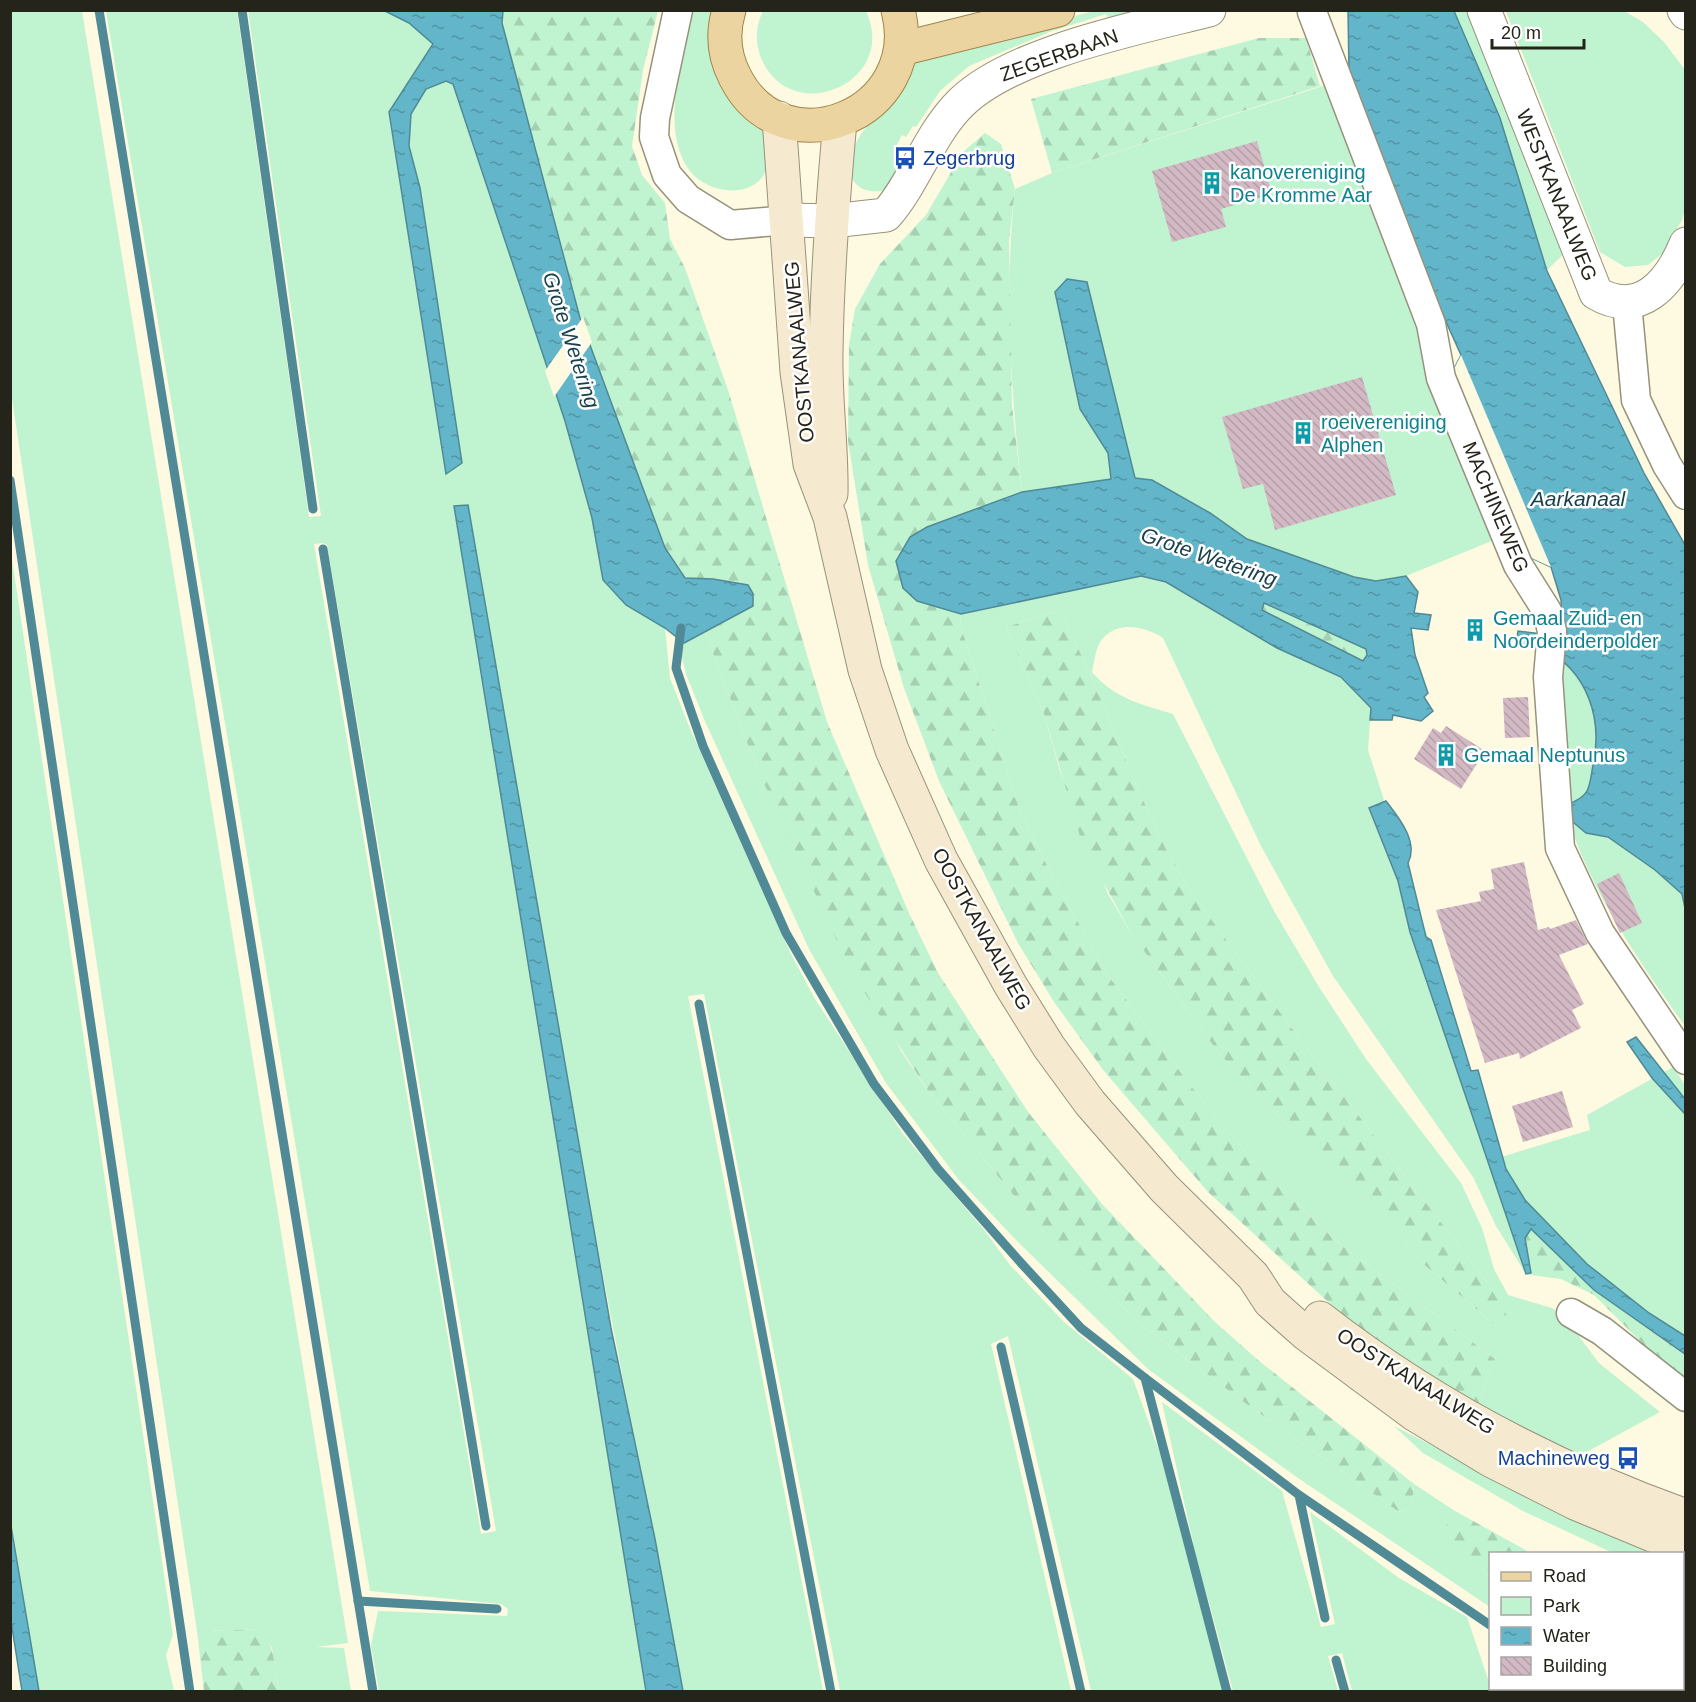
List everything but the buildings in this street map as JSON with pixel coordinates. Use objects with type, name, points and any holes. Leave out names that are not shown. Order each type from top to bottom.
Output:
[{"type":"main road","points":[[729,10],[725,44],[732,71],[746,94],[767,112],[779,118],[809,125],[840,121],[862,110],[881,94],[894,73],[901,50],[898,10]]},
{"type":"main road","points":[[901,50],[1058,10]]},
{"type":"main road","name":"OOSTKANAALWEG","points":[[779,118],[797,372],[806,441],[810,464],[830,517],[865,670],[892,750],[941,860],[975,924],[1050,1047],[1090,1103],[1164,1188],[1253,1276],[1270,1302],[1306,1334],[1414,1414],[1492,1461],[1575,1503],[1686,1549]]},
{"type":"main road","name":"OOSTKANAALWEG","points":[[830,517],[832,462],[826,355],[831,221],[840,121]]},
{"type":"main road","name":"OOSTKANAALWEG","points":[[1253,1276],[1281,1289],[1338,1332],[1438,1399],[1493,1430],[1582,1474],[1686,1516]]},
{"type":"street","points":[[678,10],[655,118],[654,136],[667,175],[688,199],[730,225],[788,220],[831,221]]},
{"type":"street","name":"ZEGERBAAN","points":[[831,221],[886,215],[903,197],[954,109],[976,88],[1001,73],[1113,35],[1209,10]]},
{"type":"street","name":"WESTKANAALWEG","points":[[1484,10],[1596,293],[1606,299],[1627,303]]},
{"type":"street","name":"MACHINEWEG","points":[[1312,12],[1431,324],[1442,378],[1518,565],[1547,611],[1551,644],[1548,677],[1560,848],[1600,933],[1686,1060]]},
{"type":"street","points":[[1686,244],[1667,279],[1652,294],[1627,303],[1636,400],[1667,465],[1686,495]]},
{"type":"street","points":[[1570,1312],[1602,1331],[1686,1397]]},
{"type":"green space","points":[[248,10],[385,11],[409,23],[434,44],[389,112],[446,473],[462,463],[420,188],[409,146],[411,114],[426,89],[446,81],[453,84],[565,421],[592,518],[603,579],[626,605],[665,628],[670,678],[688,724],[790,952],[815,999],[903,1134],[984,1230],[1010,1265],[1064,1322],[1133,1379],[1194,1547],[1162,1402],[1282,1491],[1321,1627],[1335,1624],[1310,1512],[1399,1578],[1467,1617],[1489,1682],[1489,1690],[1492,1691],[1352,1691],[1342,1653],[1328,1656],[1338,1691],[1233,1691],[1204,1584],[1229,1691],[1091,1691],[1008,1336],[991,1344],[1071,1691],[840,1691],[704,994],[688,996],[823,1691],[683,1691],[455,506],[646,1691],[379,1691],[371,1646],[378,1611],[507,1616],[508,1609],[501,1604],[370,1591],[106,11],[237,11],[309,517],[321,516]],"holes":[[[314,544],[327,545],[496,1531],[481,1534]]]},
{"type":"green space","points":[[10,11],[82,11],[348,1643],[316,1647],[344,1648],[351,1691],[279,1691],[272,1648],[261,1629],[197,1631],[11,392]]},
{"type":"green space","points":[[503,11],[658,11],[643,70],[632,146],[642,175],[665,203],[670,239],[685,268],[729,393],[827,722],[909,913],[938,973],[1028,1112],[1102,1204],[1215,1322],[1258,1360],[1414,1484],[1413,1498],[1407,1509],[1399,1512],[1241,1400],[1144,1327],[1044,1232],[928,1091],[851,971],[756,766],[705,632],[753,606],[748,585],[713,579],[684,578],[665,548],[580,318],[502,23]]},
{"type":"green space","points":[[691,11],[717,11],[757,106],[768,143],[769,156],[766,171],[758,181],[747,188],[721,189],[708,185],[687,167],[679,150],[675,131],[676,90]]},
{"type":"green space","points":[[763,11],[866,11],[872,37],[868,59],[855,77],[836,89],[814,93],[793,90],[774,78],[760,55],[757,33]]},
{"type":"green space","points":[[1094,11],[1141,11],[1109,20],[1106,14],[1052,31],[969,66],[940,91],[916,127],[913,126],[906,137],[902,135],[894,150],[902,156],[899,164],[904,166],[884,191],[865,190],[854,181],[850,166],[858,140],[882,105],[917,62],[929,54]]},
{"type":"green space","points":[[1454,11],[1478,11],[1568,250],[1547,270],[1500,118]]},
{"type":"green space","points":[[1506,11],[1624,11],[1643,22],[1664,42],[1685,70],[1685,209],[1682,220],[1663,253],[1648,265],[1625,267],[1600,252]]},
{"type":"green space","points":[[1259,38],[1306,38],[1320,86],[1052,173],[1031,99]]},
{"type":"green space","points":[[1329,84],[1494,540],[1406,576],[1376,581],[1354,577],[1247,539],[1210,513],[1052,487],[1022,492],[1015,417],[1009,302],[1015,189],[1052,173]]},
{"type":"green space","points":[[985,133],[1001,144],[1015,189],[1009,241],[1012,406],[1022,492],[927,527],[910,537],[917,601],[961,614],[960,624],[1019,808],[1052,876],[1107,974],[1190,1085],[1250,1158],[1335,1240],[1495,1359],[1477,1408],[1373,1343],[1208,1192],[1104,1071],[1054,1002],[1018,943],[939,781],[904,688],[868,565],[848,441],[849,345],[855,309],[880,264],[926,215],[963,152]]},
{"type":"green space","points":[[10,546],[173,1635],[166,1655],[174,1691],[39,1691],[11,1520]]},
{"type":"green space","points":[[1141,576],[1166,582],[1277,648],[1341,677],[1371,708],[1368,750],[1490,1133],[1501,1157],[1590,1130],[1587,1115],[1673,1067],[1685,1085],[1685,1335],[1663,1326],[1572,1252],[1520,1215],[1531,1275],[1526,1274],[1496,1226],[1473,1177],[1333,976],[1261,846],[1163,638],[1137,628],[1128,627],[1112,631],[1099,644],[1092,672],[1119,695],[1173,714],[1274,911],[1319,987],[1366,1059],[1461,1183],[1482,1228],[1494,1269],[1508,1295],[1552,1308],[1563,1315],[1599,1363],[1660,1412],[1583,1454],[1520,1431],[1477,1408],[1495,1359],[1335,1240],[1250,1158],[1190,1085],[1107,974],[1052,876],[1019,808],[960,624],[961,614]],"holes":[[[1055,612],[1064,619],[1091,675],[1137,787],[1164,845],[1188,888],[1302,1042],[1493,1290],[1493,1323],[1421,1262],[1408,1244],[1279,1117],[1218,1052],[1131,933],[1108,894],[1060,771],[1044,714],[1006,627]]]},
{"type":"green space","points":[[1264,603],[1366,649],[1367,655],[1363,661],[1262,610]]},
{"type":"green space","points":[[1055,612],[1064,619],[1091,675],[1137,787],[1164,845],[1188,888],[1302,1042],[1493,1290],[1506,1313],[1504,1324],[1493,1323],[1421,1262],[1408,1244],[1279,1117],[1218,1052],[1131,933],[1082,843],[1044,714],[1006,627]]},
{"type":"green space","points":[[705,632],[756,766],[901,1051],[928,1091],[1044,1232],[1144,1327],[1241,1400],[1399,1512],[1407,1509],[1413,1498],[1414,1484],[1455,1511],[1439,1541],[1489,1573],[1489,1606],[1295,1476],[1148,1369],[1020,1244],[959,1180],[886,1083],[809,949],[704,719],[686,674],[681,653],[684,643]]},
{"type":"green space","points":[[1561,660],[1583,683],[1588,692],[1592,702],[1597,742],[1595,770],[1588,792],[1579,800],[1568,804]]},
{"type":"green space","points":[[1568,818],[1585,833],[1608,837],[1655,870],[1682,894],[1686,908],[1685,1026],[1634,952],[1603,900]]},
{"type":"green space","points":[[1520,1214],[1572,1252],[1663,1326],[1685,1335],[1685,1378],[1658,1359],[1594,1295],[1561,1279],[1531,1275]]},
{"type":"green space","points":[[1394,1426],[1492,1476],[1672,1552],[1611,1552],[1523,1511],[1423,1453]]},
{"type":"green space","points":[[1455,1511],[1529,1552],[1489,1552],[1489,1573],[1438,1541]]},
{"type":"green space","points":[[261,1629],[272,1650],[279,1691],[204,1691],[197,1631]]},
{"type":"green space","points":[[1684,1644],[1685,1646],[1685,1691],[1684,1690]]},
{"type":"green space","points":[[1514,1690],[1588,1691],[1515,1692]]},
{"type":"green space","points":[[1624,1690],[1686,1691],[1626,1691]]},
{"type":"water","name":"Grote Wetering","points":[[385,11],[503,11],[502,23],[580,318],[665,548],[685,578],[713,579],[748,585],[753,594],[753,606],[684,643],[665,628],[626,605],[603,580],[592,518],[565,421],[453,84],[446,81],[426,89],[411,114],[409,146],[420,188],[462,463],[446,474],[389,112],[433,44],[409,23]]},
{"type":"water","name":"Aarkanaal","points":[[1348,11],[1454,11],[1500,118],[1547,271],[1644,473],[1685,545],[1685,908],[1682,894],[1655,870],[1608,837],[1586,833],[1568,818],[1568,804],[1581,798],[1588,790],[1596,748],[1596,731],[1589,698],[1571,670],[1558,658],[1540,647],[1516,644],[1518,631],[1542,634],[1562,621],[1561,600],[1551,567],[1525,555],[1450,377],[1461,355],[1376,167],[1349,72]]},
{"type":"water","name":"Grote Wetering","points":[[1067,279],[1087,282],[1135,478],[1152,480],[1210,513],[1247,539],[1354,577],[1376,581],[1406,576],[1418,592],[1414,613],[1431,615],[1428,630],[1411,628],[1415,655],[1428,693],[1424,697],[1433,711],[1421,721],[1393,715],[1392,720],[1370,720],[1371,708],[1341,677],[1277,648],[1166,582],[1141,576],[961,614],[917,601],[903,588],[896,561],[910,537],[927,527],[1022,492],[1111,479],[1108,453],[1080,409],[1055,292]],"holes":[[[1264,603],[1366,649],[1367,655],[1363,661],[1262,610]]]},
{"type":"water","points":[[468,505],[611,1328],[655,1539],[683,1691],[646,1691],[454,506]]},
{"type":"water","points":[[1386,801],[1402,823],[1409,839],[1411,855],[1408,863],[1426,937],[1431,940],[1471,1071],[1478,1070],[1506,1169],[1525,1200],[1587,1264],[1649,1313],[1685,1336],[1685,1354],[1594,1290],[1531,1229],[1525,1238],[1531,1273],[1526,1274],[1410,932],[1398,881],[1369,808]]},
{"type":"water","points":[[1636,1037],[1685,1099],[1685,1114],[1652,1078],[1627,1042]]},
{"type":"water","points":[[10,1520],[39,1691],[22,1691],[11,1621]]},
{"type":"pier","points":[[583,317],[592,342],[554,397],[545,371]]},
{"type":"pier","points":[[1461,355],[1551,567],[1525,555],[1450,377]]},
{"type":"waterway","points":[[99,10],[373,1692]]},
{"type":"waterway","points":[[242,10],[313,509]]},
{"type":"waterway","points":[[10,480],[190,1692]]},
{"type":"waterway","points":[[323,549],[486,1526]]},
{"type":"waterway","points":[[681,628],[676,668],[703,746],[786,933],[874,1084],[938,1169],[1022,1264],[1081,1328],[1145,1378],[1227,1692]]},
{"type":"waterway","points":[[699,1004],[831,1692]]},
{"type":"waterway","points":[[1001,1347],[1081,1692]]},
{"type":"waterway","points":[[1145,1378],[1299,1495],[1489,1624]]},
{"type":"waterway","points":[[1299,1495],[1325,1618]]},
{"type":"waterway","points":[[358,1601],[497,1609]]},
{"type":"waterway","points":[[1336,1660],[1345,1692]]},
{"type":"place","name":"Zegerbrug","points":[[905,158]]},
{"type":"place","name":"kanovereniging De Kromme Aar","points":[[1212,183]]},
{"type":"place","name":"roeivereniging Alphen","points":[[1303,433]]},
{"type":"place","name":"Gemaal Zuid- en Noordeinderpolder","points":[[1475,630]]},
{"type":"place","name":"Gemaal Neptunus","points":[[1446,755]]},
{"type":"place","name":"Machineweg","points":[[1628,1458]]}]
